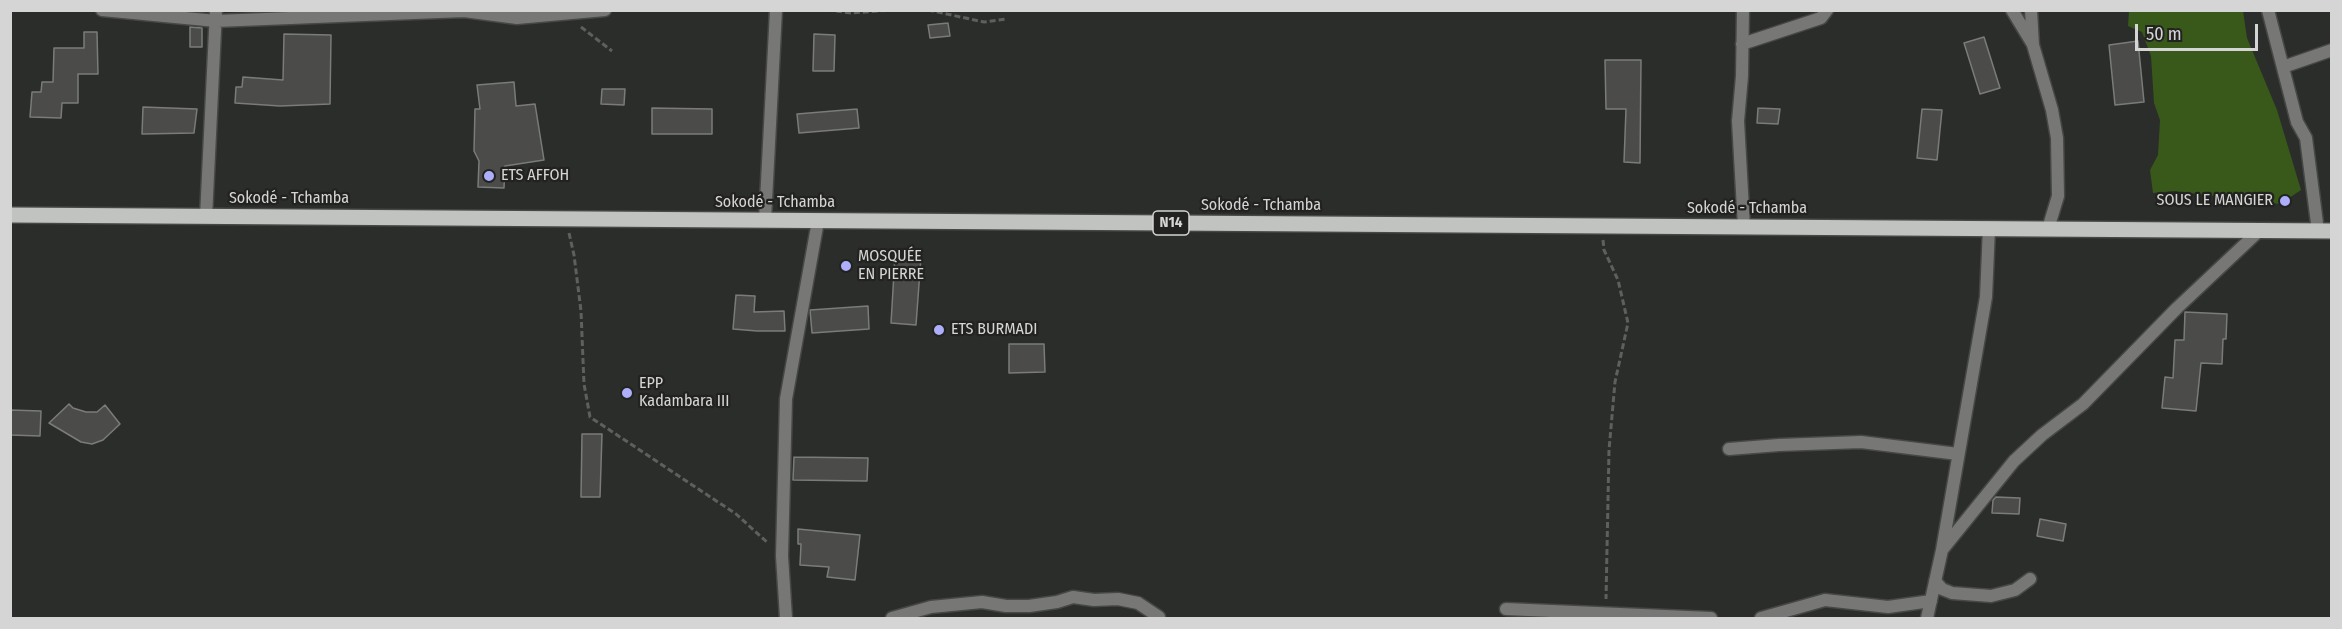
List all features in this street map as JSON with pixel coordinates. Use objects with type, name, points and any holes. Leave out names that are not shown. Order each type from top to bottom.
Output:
[{"type":"main road","name":"Sokodé - Tchamba","points":[[10,215],[2325,231]]},
{"type":"street","points":[[102,10],[216,16],[464,11],[517,18],[605,10]]},
{"type":"street","points":[[765,220],[776,10]]},
{"type":"street","points":[[1743,10],[1738,157],[1744,227]]},
{"type":"street","points":[[1742,44],[1821,18],[1827,10]]},
{"type":"street","points":[[2012,10],[2033,45]]},
{"type":"street","points":[[2031,10],[2033,45],[2052,110],[2057,138],[2058,196],[2048,229]]},
{"type":"street","points":[[2268,10],[2296,122],[2306,138],[2325,231]]},
{"type":"street","points":[[206,217],[216,16]]},
{"type":"street","points":[[2283,67],[2331,50]]},
{"type":"street","points":[[786,618],[782,556],[786,399],[818,221]]},
{"type":"street","points":[[1926,618],[1942,550],[1986,297],[1989,228]]},
{"type":"street","points":[[1942,550],[2014,461],[2042,435],[2083,404],[2177,308],[2260,230]]},
{"type":"street","points":[[1729,449],[1779,444],[1862,442],[1958,454]]},
{"type":"street","points":[[1935,580],[1942,589],[1952,593],[1991,596],[2015,591],[2030,579]]},
{"type":"street","points":[[892,618],[931,607],[982,602],[1006,606],[1029,606],[1073,597],[1094,600],[1118,599],[1138,603],[1159,617]]},
{"type":"street","points":[[1761,618],[1825,600],[1888,607],[1931,601]]},
{"type":"street","points":[[1506,609],[1711,618]]},
{"type":"path","points":[[827,10],[851,13],[893,10]]},
{"type":"path","points":[[928,10],[984,22],[1007,19]]},
{"type":"path","points":[[566,219],[574,255],[581,311],[584,384],[590,417],[736,514],[782,556]]},
{"type":"path","points":[[1603,226],[1604,250],[1618,280],[1628,323],[1615,382],[1609,450],[1606,615]]},
{"type":"green space","points":[[2129,11],[2243,11],[2247,38],[2277,110],[2301,190],[2280,204],[2174,191],[2153,193],[2150,170],[2158,155],[2160,120],[2154,103],[2151,56],[2142,32],[2128,26]]},
{"type":"building","points":[[948,23],[950,36],[930,38],[928,25]]},
{"type":"building","points":[[190,27],[202,28],[202,47],[190,47]]},
{"type":"building","points":[[84,32],[97,32],[98,74],[78,74],[78,103],[62,103],[61,118],[30,117],[32,92],[41,92],[42,82],[53,82],[54,48],[84,48]]},
{"type":"building","points":[[284,34],[331,35],[330,104],[280,106],[235,103],[236,87],[242,87],[243,77],[283,80]]},
{"type":"building","points":[[814,34],[835,35],[834,71],[813,71]]},
{"type":"building","points":[[1984,37],[2000,88],[1980,94],[1964,43]]},
{"type":"building","points":[[2138,41],[2144,102],[2115,105],[2109,45]]},
{"type":"building","points":[[1605,60],[1641,60],[1640,163],[1624,162],[1626,109],[1606,109]]},
{"type":"building","points":[[514,82],[516,106],[535,104],[544,160],[505,166],[504,188],[478,187],[479,161],[474,151],[475,109],[480,109],[477,85]]},
{"type":"building","points":[[602,89],[625,89],[624,105],[601,104]]},
{"type":"building","points":[[143,107],[197,109],[194,133],[142,134]]},
{"type":"building","points":[[652,108],[712,109],[712,134],[652,134]]},
{"type":"building","points":[[1758,108],[1780,109],[1778,124],[1757,123]]},
{"type":"building","points":[[857,109],[859,128],[799,133],[797,114]]},
{"type":"building","points":[[1922,109],[1942,110],[1937,160],[1917,158]]},
{"type":"building","points":[[895,256],[921,257],[916,325],[891,323]]},
{"type":"building","points":[[736,295],[755,296],[754,312],[784,311],[785,331],[733,329]]},
{"type":"building","points":[[868,306],[869,329],[812,333],[810,310]]},
{"type":"building","points":[[2185,312],[2227,314],[2222,364],[2201,363],[2196,411],[2162,408],[2165,377],[2173,378],[2175,340],[2184,340]]},
{"type":"building","points":[[1009,344],[1044,344],[1045,372],[1009,373]]},
{"type":"building","points":[[69,404],[73,408],[86,412],[97,412],[105,405],[120,424],[103,440],[92,444],[81,442],[49,423]]},
{"type":"building","points":[[10,410],[41,411],[40,436],[10,435]]},
{"type":"building","points":[[582,434],[602,434],[600,497],[581,497]]},
{"type":"building","points":[[794,457],[868,458],[867,481],[793,480]]},
{"type":"building","points":[[1996,497],[2020,498],[2019,514],[1992,513],[1993,500]]},
{"type":"building","points":[[2040,519],[2066,524],[2063,541],[2037,536]]},
{"type":"building","points":[[798,529],[860,535],[855,580],[827,577],[829,567],[800,565],[801,544],[798,544]]},
{"type":"place","name":"ETS AFFOH","points":[[489,176]]},
{"type":"place","name":"SOUS LE MANGIER","points":[[2285,201]]},
{"type":"place","name":"MOSQUÉE EN PIERRE","points":[[846,266]]},
{"type":"place","name":"ETS BURMADI","points":[[939,330]]},
{"type":"place","name":"EPP Kadambara III","points":[[627,393]]}]
